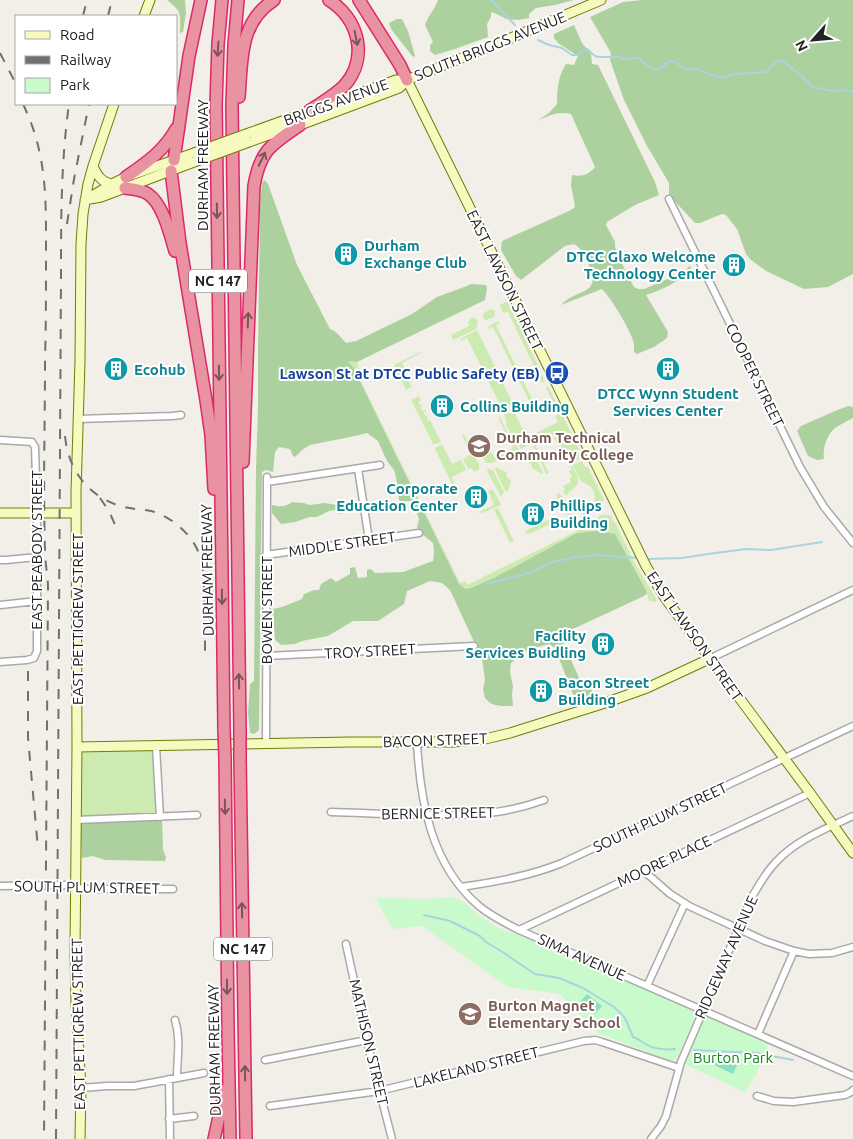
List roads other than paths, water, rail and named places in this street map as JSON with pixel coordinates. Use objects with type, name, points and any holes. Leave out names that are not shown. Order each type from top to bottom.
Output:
[{"type":"highway","points":[[201,0],[194,32],[173,165],[177,228],[209,417],[222,563]]},
{"type":"highway","name":"DURHAM FREEWAY","points":[[222,0],[218,44],[216,106],[230,1139]]},
{"type":"highway","name":"DURHAM FREEWAY","points":[[238,0],[232,75],[232,174],[246,1139]]},
{"type":"highway","points":[[232,174],[246,36],[255,16],[274,0]]},
{"type":"highway","points":[[309,111],[334,95],[344,85],[352,74],[357,56],[358,44],[352,25],[340,9],[329,0]]},
{"type":"highway","points":[[359,0],[402,68],[407,80]]},
{"type":"highway","points":[[180,118],[173,135],[161,150],[126,182],[143,191],[158,205],[173,244],[193,318]]},
{"type":"highway","points":[[238,579],[254,186],[259,165],[268,149],[300,125]]},
{"type":"highway","points":[[214,1139],[229,1074]]},
{"type":"highway","points":[[245,1100],[252,1139]]},
{"type":"street","points":[[144,15],[150,0]]},
{"type":"street","name":"SOUTH BRIGGS AVENUE","points":[[407,80],[601,0]]},
{"type":"street","name":"BRIGGS AVENUE","points":[[85,200],[100,197],[126,182],[249,138],[309,111],[396,80],[407,80]]},
{"type":"street","name":"BRIGGS AVENUE","points":[[249,138],[300,125],[399,88],[407,80]]},
{"type":"street","name":"EAST LAWSON STREET","points":[[407,80],[634,544],[664,598],[853,853]]},
{"type":"street","name":"EAST PETTIGREW STREET","points":[[80,1139],[81,1088],[75,977],[77,747],[76,513],[81,244],[85,200],[93,166],[114,105]]},
{"type":"street","points":[[93,166],[100,179],[112,184]]},
{"type":"street","name":"BRIGGS AVENUE","points":[[85,200],[112,184],[126,182]]},
{"type":"street","name":"COOPER STREET","points":[[668,199],[800,467],[824,508],[853,543]]},
{"type":"street","points":[[78,419],[181,415]]},
{"type":"street","name":"EAST PEABODY STREET","points":[[0,440],[28,441],[32,442],[35,447],[38,513],[37,651],[34,658],[0,662]]},
{"type":"street","points":[[369,540],[358,469],[380,465]]},
{"type":"street","name":"BOWEN STREET","points":[[266,744],[267,479],[358,469]]},
{"type":"street","points":[[0,513],[76,513]]},
{"type":"street","name":"MIDDLE STREET","points":[[266,555],[419,533]]},
{"type":"street","points":[[0,560],[37,557]]},
{"type":"street","name":"BACON STREET","points":[[77,747],[453,742],[491,738],[597,706],[647,688],[853,590]]},
{"type":"street","points":[[0,605],[37,601]]},
{"type":"street","name":"TROY STREET","points":[[266,656],[474,646]]},
{"type":"street","name":"SOUTH PLUM STREET","points":[[461,887],[502,880],[556,866],[853,726]]},
{"type":"street","name":"SIMA AVENUE","points":[[417,742],[420,784],[436,842],[445,864],[461,887],[484,910],[519,930],[853,1076]]},
{"type":"street","points":[[156,746],[160,817]]},
{"type":"street","name":"MOORE PLACE","points":[[519,930],[810,793]]},
{"type":"street","name":"BERNICE STREET","points":[[332,812],[460,815],[494,813],[544,800]]},
{"type":"street","points":[[76,820],[197,815]]},
{"type":"street","name":"RIDGEWAY AVENUE","points":[[650,1139],[661,1126],[666,1116],[679,1068],[759,884],[774,863],[801,841],[853,816]]},
{"type":"street","points":[[644,871],[669,893],[684,903],[765,941],[809,954],[832,953],[853,947]]},
{"type":"street","name":"SOUTH PLUM STREET","points":[[0,886],[68,885],[83,889],[173,889]]},
{"type":"street","points":[[648,986],[684,903]]},
{"type":"street","name":"MATHISON STREET","points":[[346,944],[379,1091],[392,1139]]},
{"type":"street","points":[[758,1034],[794,951]]},
{"type":"street","points":[[175,1020],[178,1036],[178,1078]]},
{"type":"street","points":[[265,1060],[367,1040]]},
{"type":"street","name":"LAKELAND STREET","points":[[270,1106],[379,1091],[589,1040],[602,1042],[679,1068]]},
{"type":"street","points":[[81,1088],[134,1086],[204,1072]]},
{"type":"street","points":[[169,1079],[170,1139]]},
{"type":"street","points":[[757,1096],[774,1101],[793,1102],[845,1095],[853,1090]]},
{"type":"street","points":[[169,1119],[194,1116]]},
{"type":"waterway","points":[[491,0],[515,25]]},
{"type":"waterway","points":[[538,40],[562,48],[572,55],[587,49],[599,57],[638,58],[649,67],[656,69],[662,68],[672,61],[685,69],[696,69],[717,77],[766,72],[778,61],[784,62],[802,76],[812,87],[833,91],[853,91]]},
{"type":"waterway","points":[[647,559],[682,558],[746,549],[771,550],[822,542]]},
{"type":"waterway","points":[[485,584],[530,573],[553,562],[575,557],[596,555],[638,558]]},
{"type":"waterway","points":[[424,915],[450,921],[480,936],[486,942],[535,974],[559,978],[583,988],[614,1007],[625,1018],[633,1037],[653,1047],[675,1049]]},
{"type":"waterway","points":[[694,1050],[756,1053],[793,1060]]},
{"type":"railway","points":[[83,15],[87,0]]},
{"type":"railway","points":[[108,15],[112,0]]},
{"type":"railway","points":[[0,53],[15,82]]},
{"type":"railway","points":[[23,105],[37,140],[41,158],[46,213],[44,504],[48,588],[44,1139]]},
{"type":"railway","points":[[56,1139],[61,232],[63,168],[69,105]]},
{"type":"railway","points":[[67,224],[89,105]]},
{"type":"railway","points":[[65,436],[70,459],[75,469],[80,478],[96,494],[117,505],[158,513],[172,521],[194,543],[200,555],[204,576],[205,652]]},
{"type":"railway","points":[[100,498],[109,511],[116,527]]},
{"type":"railway","points":[[28,671],[28,738],[38,849]]},
{"type":"place","name":"Durham Exchange Club","points":[[346,254]]},
{"type":"place","name":"DTCC Glaxo Welcome Technology Center","points":[[734,265]]},
{"type":"place","name":"Ecohub","points":[[116,369]]},
{"type":"place","name":"DTCC Wynn Student Services Center","points":[[668,369]]},
{"type":"place","name":"Lawson St at DTCC Public Safety (EB)","points":[[557,373]]},
{"type":"place","name":"Collins Building","points":[[442,406]]},
{"type":"place","name":"Durham Technical Community College","points":[[479,446]]},
{"type":"place","name":"Corporate Education Center","points":[[476,497]]},
{"type":"place","name":"Phillips Building","points":[[533,514]]},
{"type":"place","name":"Facility Services Buidling","points":[[603,644]]},
{"type":"place","name":"Bacon Street Building","points":[[541,691]]},
{"type":"place","name":"Burton Magnet Elementary School","points":[[470,1014]]},
{"type":"park label","name":"Burton Park","points":[[733,1057]]}]
